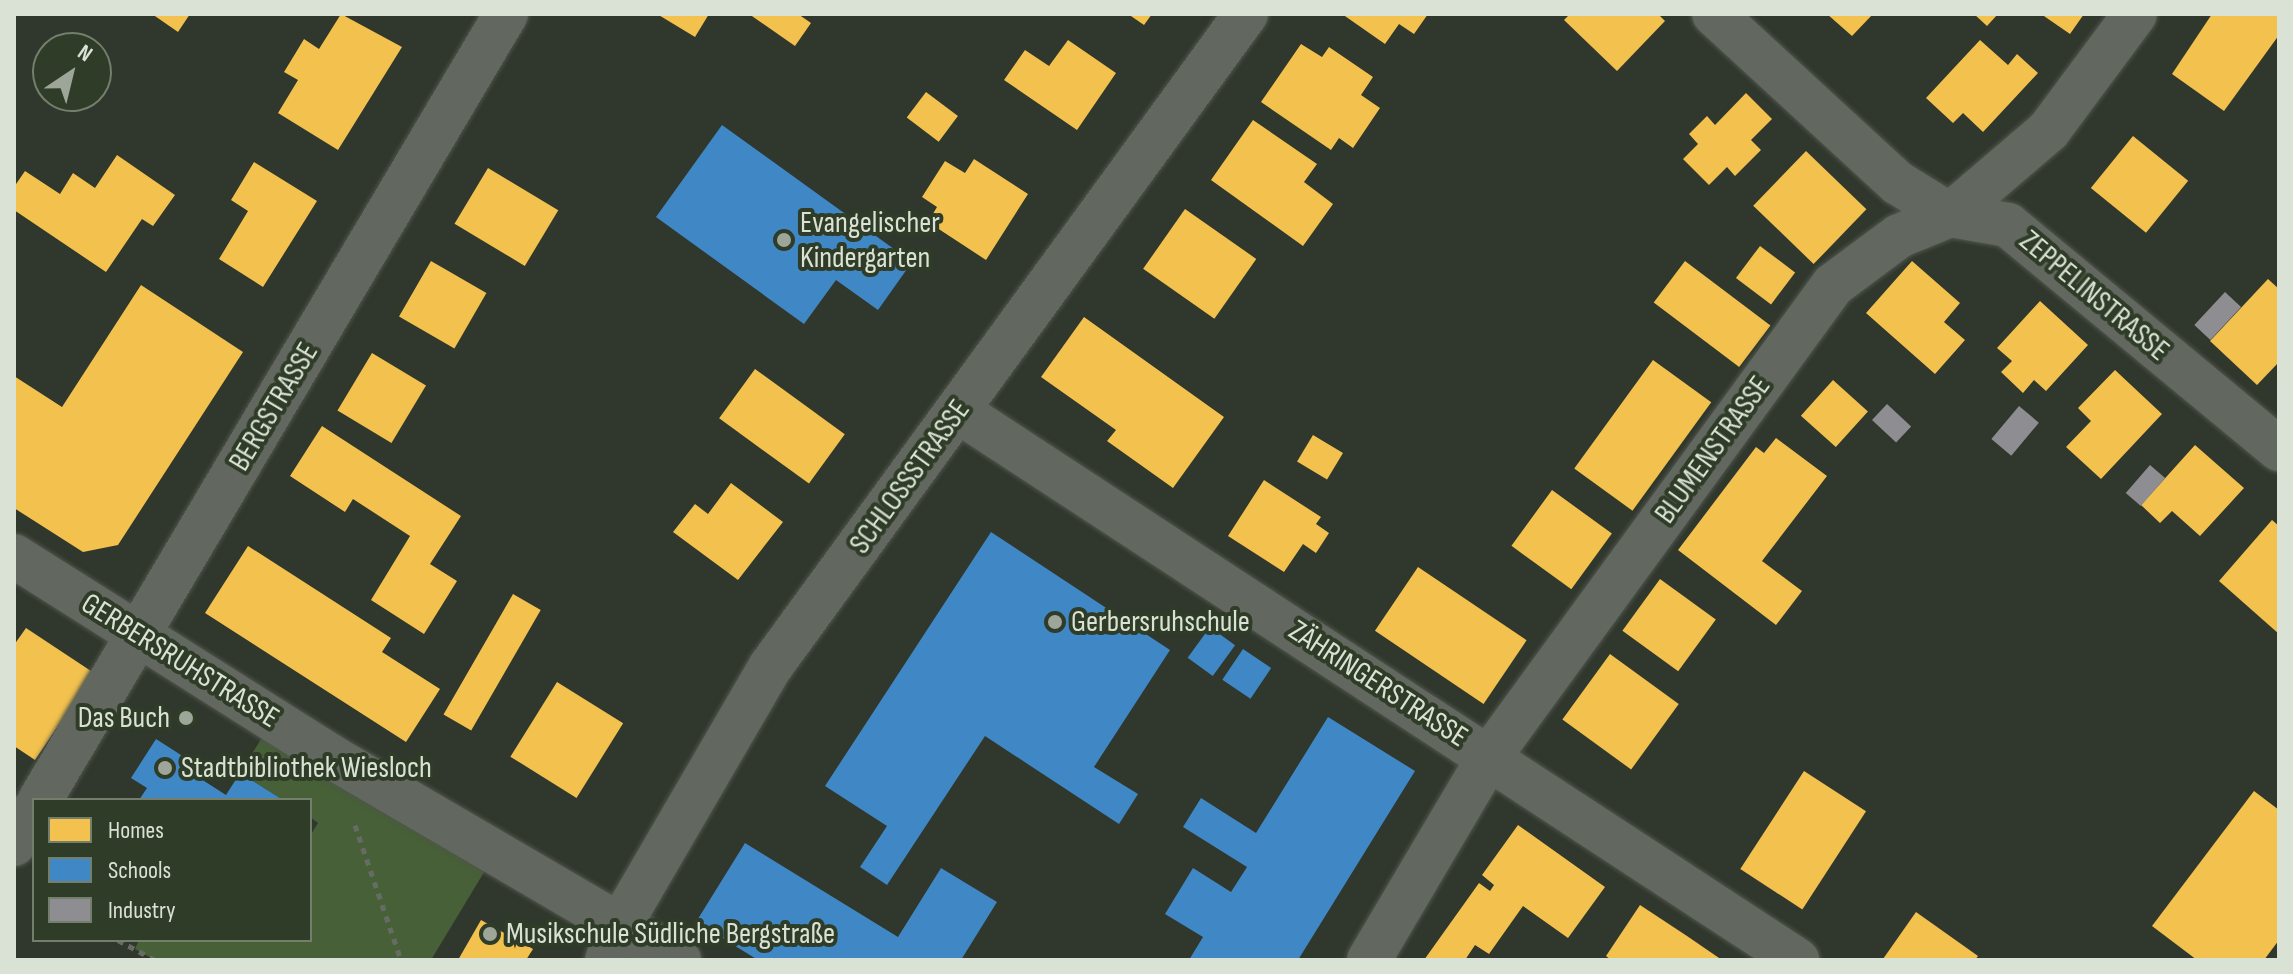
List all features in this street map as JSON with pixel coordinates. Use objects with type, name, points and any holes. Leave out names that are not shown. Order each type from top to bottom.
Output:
[{"type":"street","name":"BERGSTRASSE","points":[[41,798],[506,14]]},
{"type":"street","name":"SCHLOSSSTRASSE","points":[[614,942],[771,666],[1246,14]]},
{"type":"street","name":"ZEPPELINSTRASSE","points":[[1714,14],[1898,183],[1950,215],[2008,225],[2279,449]]},
{"type":"street","name":"BLUMENSTRASSE","points":[[1369,960],[1489,757],[1833,285],[1899,236],[1950,215],[2049,130],[2135,14]]},
{"type":"street","name":"ZÄHRINGERSTRASSE","points":[[958,411],[1797,960]]},
{"type":"street","name":"GERBERSRUHSTRASSE","points":[[14,556],[332,757],[614,942],[679,960]]},
{"type":"street","points":[[14,844],[32,813]]},
{"type":"path","points":[[332,757],[401,960]]},
{"type":"path","points":[[122,942],[155,960]]},
{"type":"green space","points":[[273,720],[495,854],[431,960],[155,960],[135,949],[138,942],[312,942],[312,833],[318,823],[312,818],[312,798],[280,798],[240,773]]},
{"type":"building: Homes","points":[[152,14],[190,14],[178,32]]},
{"type":"building: Homes","points":[[341,14],[402,47],[338,150],[278,113],[298,80],[284,72],[304,39],[319,49]]},
{"type":"building: Homes","points":[[657,14],[709,14],[695,37]]},
{"type":"building: Homes","points":[[749,14],[798,14],[811,23],[795,46]]},
{"type":"building: Homes","points":[[1128,14],[1152,14],[1144,25]]},
{"type":"building: Homes","points":[[1342,14],[1428,14],[1414,34],[1399,24],[1385,44]]},
{"type":"building: Homes","points":[[1570,14],[1658,14],[1665,21],[1617,71],[1564,20]]},
{"type":"building: Homes","points":[[1827,14],[1873,14],[1852,36]]},
{"type":"building: Homes","points":[[1974,14],[1998,14],[1987,26]]},
{"type":"building: Homes","points":[[2041,14],[2084,14],[2070,34]]},
{"type":"building: Homes","points":[[2212,14],[2279,14],[2279,35],[2224,111],[2172,74]]},
{"type":"building: Homes","points":[[1068,40],[1116,73],[1077,130],[1004,80],[1025,50],[1049,66]]},
{"type":"building: Homes","points":[[1980,40],[2008,65],[2017,54],[2038,73],[1983,132],[1963,113],[1953,123],[1926,98]]},
{"type":"building: Homes","points":[[1301,44],[1322,57],[1329,47],[1373,77],[1361,95],[1380,108],[1353,148],[1339,138],[1331,150],[1261,102]]},
{"type":"building: Homes","points":[[926,92],[958,116],[939,142],[907,118]]},
{"type":"building: Homes","points":[[1746,93],[1772,119],[1751,140],[1761,150],[1735,176],[1727,167],[1709,185],[1683,159],[1698,144],[1689,134],[1707,116],[1715,125]]},
{"type":"building: Homes","points":[[1253,120],[1317,164],[1304,182],[1333,204],[1303,246],[1211,180]]},
{"type":"building: Homes","points":[[2133,136],[2188,181],[2146,233],[2091,188]]},
{"type":"building: Homes","points":[[1806,151],[1866,209],[1814,264],[1753,206]]},
{"type":"building: Homes","points":[[117,155],[175,195],[153,226],[142,219],[106,272],[14,210],[14,187],[25,171],[60,194],[73,173],[95,188]]},
{"type":"building: Homes","points":[[974,159],[1028,194],[986,260],[928,222],[937,207],[922,197],[945,161],[965,173]]},
{"type":"building: Homes","points":[[254,162],[317,201],[263,287],[219,259],[248,211],[231,200]]},
{"type":"building: Homes","points":[[488,168],[558,210],[525,266],[455,224]]},
{"type":"building: Homes","points":[[1185,209],[1256,259],[1214,319],[1143,269]]},
{"type":"building: Homes","points":[[1760,246],[1795,272],[1771,304],[1736,278]]},
{"type":"building: Homes","points":[[431,261],[486,293],[454,348],[399,316]]},
{"type":"building: Homes","points":[[1685,261],[1770,325],[1739,367],[1654,303]]},
{"type":"building: Homes","points":[[1912,261],[1960,303],[1944,322],[1965,340],[1935,374],[1866,313]]},
{"type":"building: Homes","points":[[2268,279],[2279,289],[2279,362],[2257,385],[2210,341]]},
{"type":"building: Homes","points":[[141,285],[243,352],[118,545],[83,552],[14,508],[14,376],[62,407]]},
{"type":"building: Homes","points":[[2040,301],[2088,345],[2046,391],[2034,380],[2023,393],[2001,372],[2012,361],[1997,348]]},
{"type":"building: Homes","points":[[1084,317],[1224,417],[1173,488],[1107,441],[1116,430],[1041,377]]},
{"type":"building: Homes","points":[[372,353],[426,385],[391,443],[337,410]]},
{"type":"building: Homes","points":[[1653,360],[1711,402],[1632,511],[1574,468]]},
{"type":"building: Homes","points":[[755,369],[845,434],[809,484],[719,418]]},
{"type":"building: Homes","points":[[2115,370],[2162,414],[2101,479],[2066,447],[2091,421],[2078,408]]},
{"type":"building: Homes","points":[[1833,380],[1868,411],[1836,447],[1801,416]]},
{"type":"building: Homes","points":[[322,426],[461,516],[430,564],[457,581],[424,634],[371,600],[410,536],[353,499],[345,512],[290,476]]},
{"type":"building: Homes","points":[[1313,435],[1343,453],[1327,480],[1297,462]]},
{"type":"building: Homes","points":[[1776,438],[1827,476],[1762,561],[1802,591],[1776,625],[1678,550],[1756,447],[1764,453]]},
{"type":"building: Homes","points":[[2195,445],[2244,488],[2200,536],[2172,511],[2160,523],[2141,505]]},
{"type":"building: Homes","points":[[1264,480],[1321,517],[1316,524],[1329,533],[1316,553],[1303,544],[1284,572],[1228,536]]},
{"type":"building: Homes","points":[[731,483],[783,522],[738,580],[673,532],[695,504],[708,514]]},
{"type":"building: Homes","points":[[1552,490],[1612,533],[1571,589],[1511,546]]},
{"type":"building: Homes","points":[[2272,520],[2279,526],[2279,634],[2219,581]]},
{"type":"building: Homes","points":[[248,546],[391,638],[382,652],[440,689],[406,742],[205,613]]},
{"type":"building: Homes","points":[[1418,567],[1527,640],[1484,704],[1375,631]]},
{"type":"building: Homes","points":[[1660,579],[1716,620],[1678,671],[1622,631]]},
{"type":"building: Homes","points":[[513,594],[541,610],[471,730],[444,714]]},
{"type":"building: Homes","points":[[26,628],[94,673],[35,760],[14,746],[14,645]]},
{"type":"building: Homes","points":[[1610,654],[1679,704],[1631,769],[1562,720]]},
{"type":"building: Homes","points":[[557,682],[623,723],[577,798],[510,757]]},
{"type":"building: Homes","points":[[1804,771],[1866,811],[1802,909],[1740,869]]},
{"type":"building: Homes","points":[[2254,791],[2279,810],[2279,940],[2264,960],[2197,960],[2152,926]]},
{"type":"building: Homes","points":[[1518,825],[1605,887],[1568,938],[1523,906],[1489,954],[1475,945],[1465,960],[1424,960],[1479,883],[1490,891],[1494,885],[1482,875]]},
{"type":"building: Homes","points":[[1640,905],[1722,960],[1611,960],[1606,956]]},
{"type":"building: Homes","points":[[1916,912],[1978,956],[1975,960],[1883,959]]},
{"type":"building: Homes","name":"Musikschule Südliche Bergstraße","points":[[481,920],[533,949],[526,960],[458,960]]},
{"type":"building: Schools","name":"Evangelischer Kindergarten","points":[[722,125],[912,262],[878,310],[836,280],[804,324],[656,217]]},
{"type":"building: Schools","points":[[991,532],[1170,650],[1094,767],[1138,794],[1119,824],[985,736],[887,885],[860,867],[887,826],[825,786]]},
{"type":"building: Schools","points":[[1210,627],[1235,645],[1213,676],[1188,658]]},
{"type":"building: Schools","points":[[1243,649],[1271,668],[1250,699],[1222,680]]},
{"type":"building: Schools","points":[[1328,717],[1415,771],[1298,960],[1189,960],[1203,937],[1165,914],[1193,868],[1231,892],[1247,867],[1183,827],[1201,798],[1256,833]]},
{"type":"building: Schools","name":"Stadtbibliothek Wiesloch","points":[[156,739],[195,764],[190,772],[226,795],[240,773],[280,798],[140,798],[147,788],[131,778]]},
{"type":"building: Schools","points":[[745,843],[898,937],[941,868],[997,902],[961,960],[758,960],[696,922]]},
{"type":"building: Industry","points":[[2225,292],[2241,307],[2210,340],[2194,325]]},
{"type":"building: Industry","points":[[1887,404],[1911,427],[1896,443],[1872,420]]},
{"type":"building: Industry","points":[[2019,406],[2039,423],[2011,456],[1991,439]]},
{"type":"building: Industry","points":[[2150,465],[2165,478],[2141,506],[2126,493]]},
{"type":"place","name":"Evangelischer Kindergarten","points":[[784,240]]},
{"type":"place","name":"Gerbersruhschule","points":[[1055,622]]},
{"type":"place","name":"Das Buch","points":[[186,718]]},
{"type":"place","name":"Stadtbibliothek Wiesloch","points":[[165,768]]},
{"type":"place","name":"Musikschule Südliche Bergstraße","points":[[490,934]]}]
